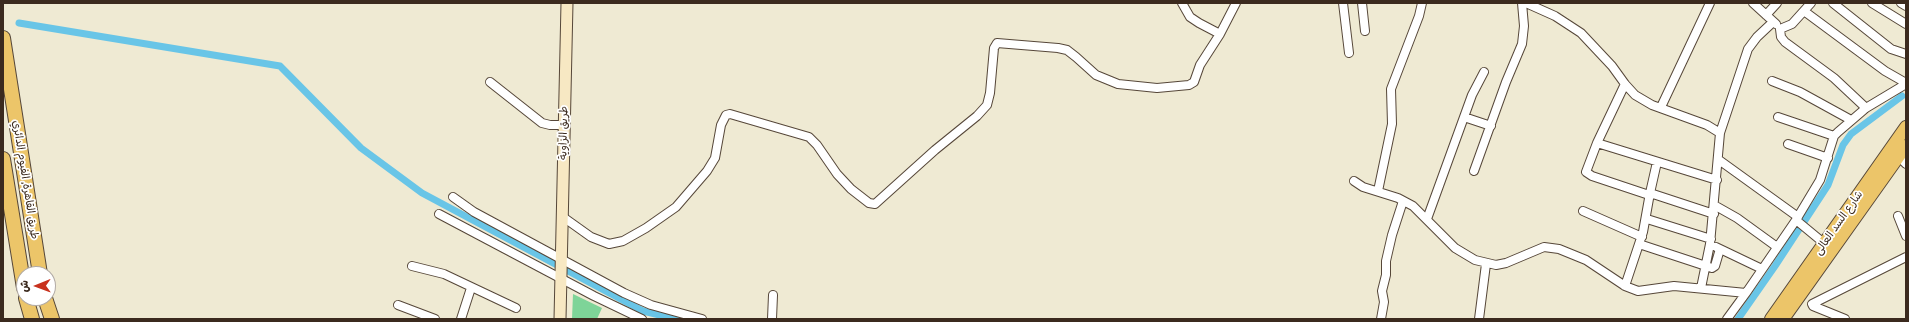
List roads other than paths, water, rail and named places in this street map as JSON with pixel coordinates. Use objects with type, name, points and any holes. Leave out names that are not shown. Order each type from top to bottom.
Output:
[{"type":"highway","name":"طريق القاهرة, الفيوم الدائري","points":[[3,38],[8,106],[38,266]]},
{"type":"highway","name":"طريق القاهرة, الفيوم الدائري","points":[[3,159],[20,266]]},
{"type":"highway","points":[[28,306],[32,319]]},
{"type":"highway","points":[[48,306],[52,319]]},
{"type":"main road","name":"شارع السد العالى","points":[[1783,319],[1906,127]]},
{"type":"main road","name":"شارع السد العالى","points":[[1771,319],[1825,244],[1858,204],[1902,160],[1906,146]]},
{"type":"street","name":"طريق الزاوية","points":[[560,319],[567,3]]},
{"type":"street","points":[[1182,3],[1190,16],[1198,23],[1220,34]]},
{"type":"street","points":[[1343,3],[1349,53]]},
{"type":"street","points":[[1362,3],[1365,31]]},
{"type":"street","points":[[1378,191],[1392,124],[1391,89],[1419,16],[1422,3]]},
{"type":"street","points":[[1474,171],[1506,82],[1522,44],[1524,26],[1522,3]]},
{"type":"street","points":[[1526,3],[1555,16],[1581,33],[1612,66],[1635,95],[1660,107],[1707,124],[1720,133]]},
{"type":"street","points":[[1660,107],[1710,3]]},
{"type":"street","points":[[1753,3],[1780,29],[1781,37],[1785,42],[1834,78],[1866,108]]},
{"type":"street","points":[[1766,15],[1777,3]]},
{"type":"street","points":[[1780,29],[1789,26],[1811,3]]},
{"type":"street","points":[[1833,3],[1891,49],[1906,54]]},
{"type":"street","points":[[1872,3],[1906,24]]},
{"type":"street","points":[[1901,3],[1906,6]]},
{"type":"street","points":[[563,217],[591,237],[600,242],[609,244],[623,241],[646,228],[676,207],[707,171],[715,158],[721,125],[726,115],[730,114],[809,137],[817,145],[837,174],[851,189],[869,203],[875,204],[934,150],[977,116],[987,105],[990,96],[994,48],[997,43],[1058,48],[1071,53],[1088,70],[1107,80],[1128,86],[1162,88],[1189,85],[1194,82],[1200,65],[1220,34],[1234,4]]},
{"type":"street","points":[[1804,11],[1885,72],[1906,83]]},
{"type":"street","points":[[1701,288],[1714,214],[1720,133],[1748,49],[1757,37],[1773,22]]},
{"type":"street","points":[[1426,219],[1475,86],[1484,72]]},
{"type":"street","points":[[1772,81],[1800,92],[1851,120]]},
{"type":"street","points":[[490,82],[542,123],[550,125],[564,125]]},
{"type":"street","points":[[1728,319],[1777,247],[1798,220],[1820,180],[1834,136],[1866,108],[1906,83]]},
{"type":"street","points":[[1625,84],[1597,143],[1586,170],[1587,173],[1714,214]]},
{"type":"street","points":[[1778,116],[1834,136]]},
{"type":"street","points":[[1464,117],[1491,126]]},
{"type":"street","points":[[1597,143],[1717,180]]},
{"type":"street","points":[[1788,144],[1828,158]]},
{"type":"street","points":[[1719,160],[1798,220],[1825,244]]},
{"type":"street","points":[[1625,286],[1647,219],[1650,194],[1658,162]]},
{"type":"street","points":[[1354,180],[1363,187],[1403,200],[1413,206],[1455,248],[1470,258],[1486,264],[1496,265],[1506,263],[1535,250],[1550,247],[1573,254],[1586,260],[1625,286],[1638,291],[1674,286],[1746,293]]},
{"type":"street","points":[[453,197],[474,212],[562,261],[642,302],[702,319]]},
{"type":"street","points":[[1381,319],[1384,302],[1382,291],[1386,275],[1386,262],[1392,235],[1403,200]]},
{"type":"street","points":[[1714,205],[1738,218],[1777,247]]},
{"type":"street","points":[[1583,211],[1641,240],[1712,268],[1715,266],[1720,249]]},
{"type":"street","points":[[440,214],[561,277],[606,303],[642,319]]},
{"type":"street","points":[[1898,216],[1906,236]]},
{"type":"street","points":[[1647,219],[1710,241],[1720,249],[1762,269]]},
{"type":"street","points":[[1845,319],[1812,305],[1906,257]]},
{"type":"street","points":[[1479,319],[1486,264]]},
{"type":"street","points":[[412,266],[444,274],[516,308]]},
{"type":"street","points":[[461,319],[471,288]]},
{"type":"street","points":[[772,319],[773,296]]},
{"type":"street","points":[[398,305],[435,319]]},
{"type":"waterway","points":[[19,23],[280,66],[361,148],[422,193],[643,311],[676,319]]},
{"type":"waterway","points":[[1738,319],[1828,185],[1843,145],[1851,134],[1902,96]]}]
